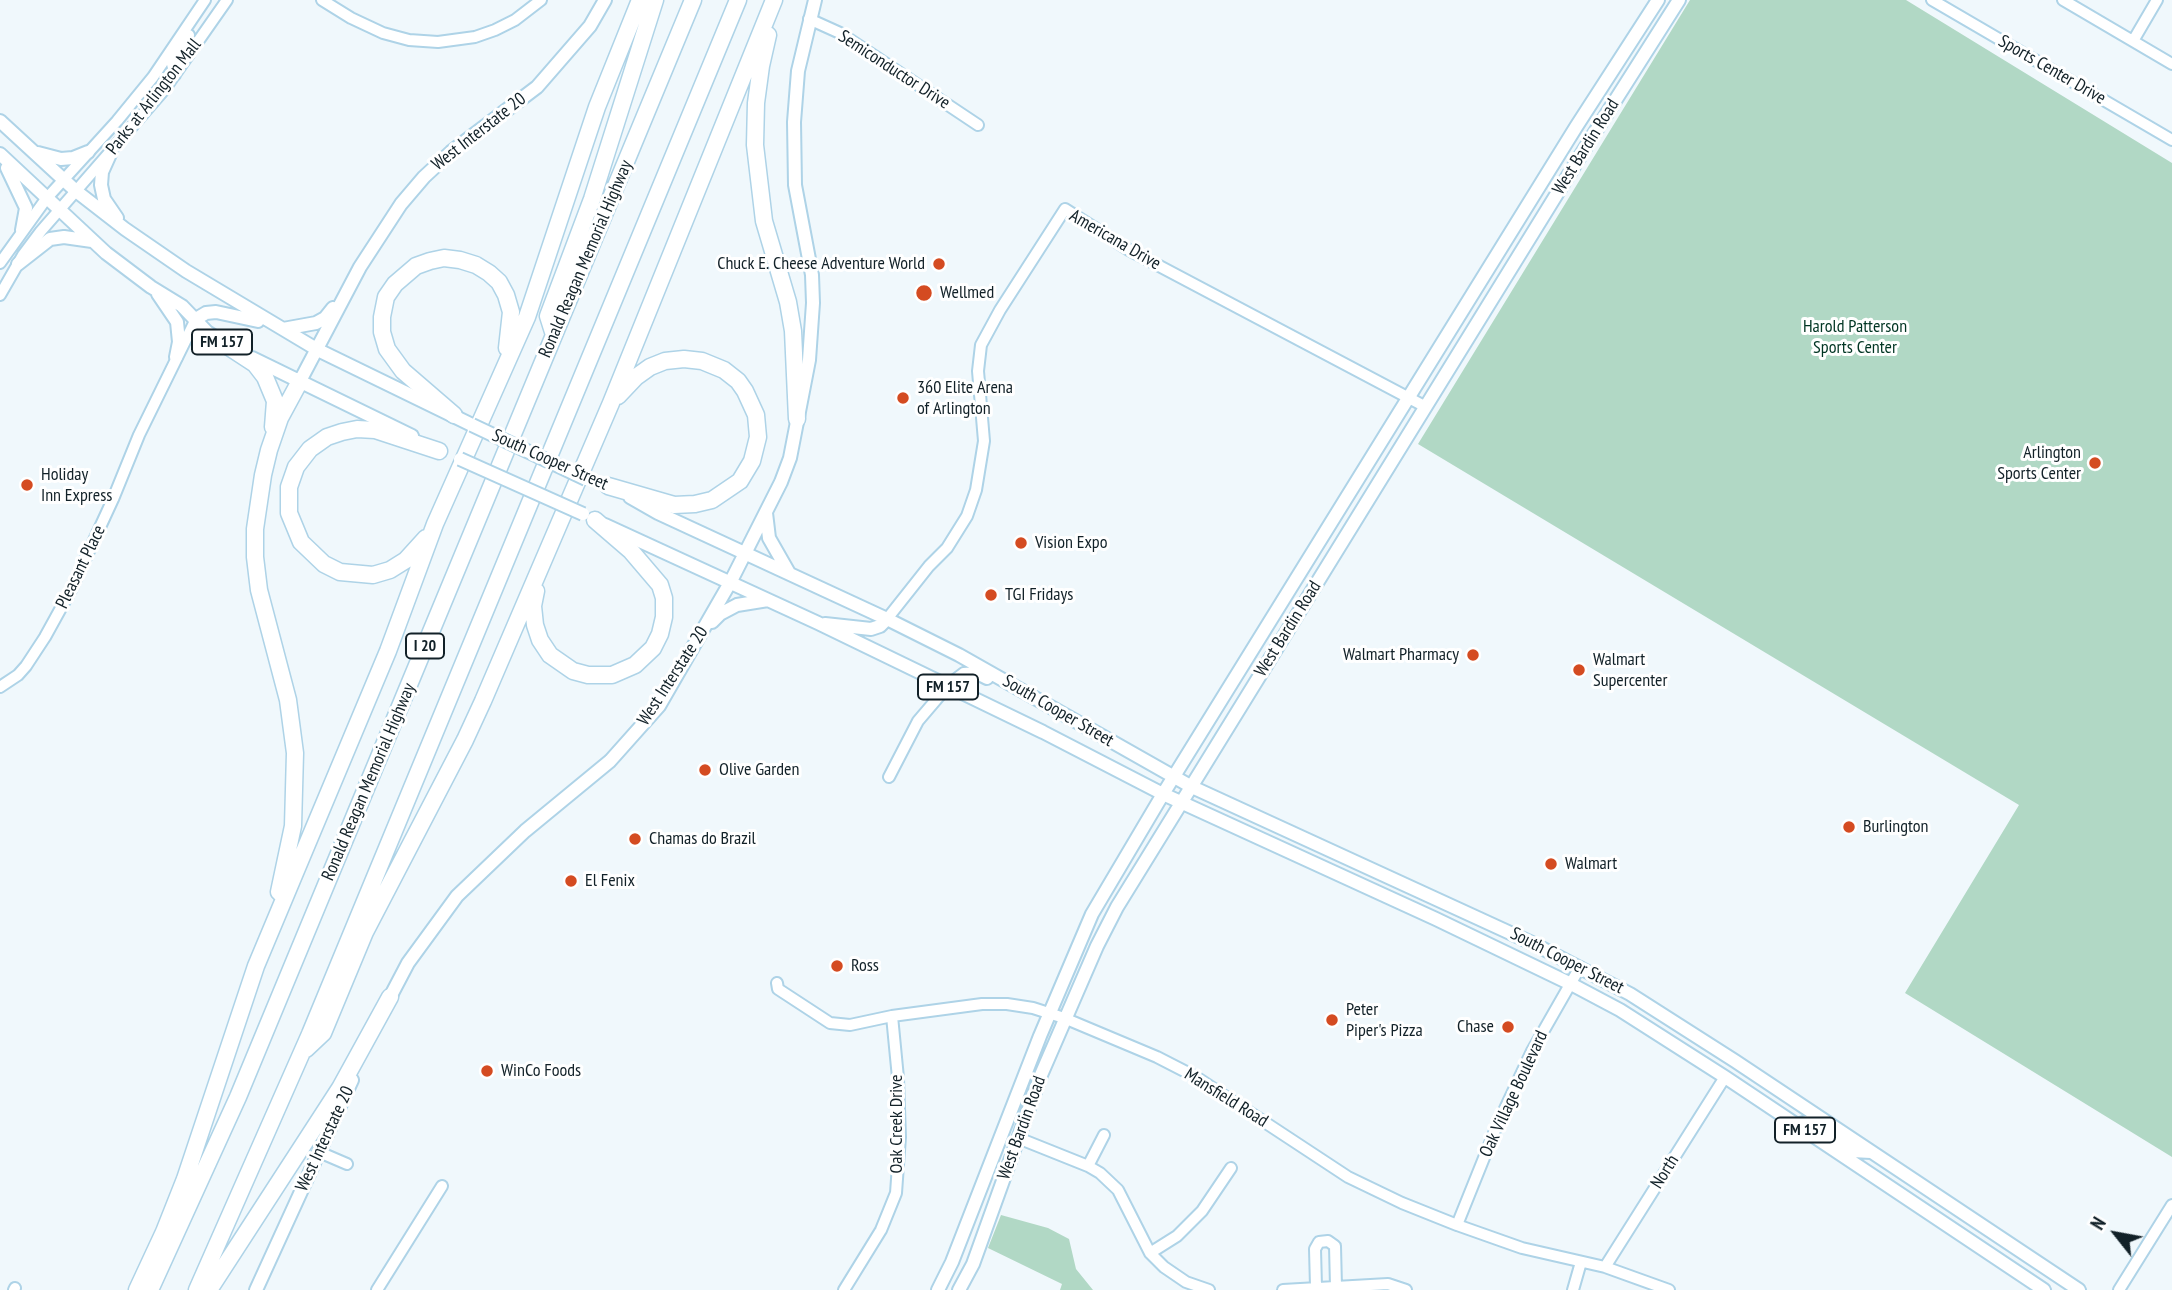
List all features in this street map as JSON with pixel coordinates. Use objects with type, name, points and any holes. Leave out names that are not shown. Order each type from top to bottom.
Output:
[{"type":"highway","points":[[256,967],[388,651],[435,524],[527,317],[597,107],[640,0]]},
{"type":"highway","points":[[554,335],[548,316],[596,186],[655,0]]},
{"type":"highway","name":"Ronald Reagan Memorial Highway","points":[[150,1290],[238,1097],[693,0]]},
{"type":"highway","name":"I 20","points":[[197,1290],[300,1056],[738,0]]},
{"type":"highway","points":[[300,1056],[323,1033],[365,932],[474,720],[611,403],[775,0]]},
{"type":"highway","points":[[775,0],[761,66],[756,103],[755,145],[764,221],[788,302],[793,331],[797,419]]},
{"type":"highway","points":[[454,415],[402,371],[387,349],[382,332],[386,297],[394,284],[416,266],[444,258],[460,260],[489,272],[499,282],[511,312],[511,327],[492,396]]},
{"type":"highway","points":[[229,347],[255,364],[273,391],[275,414],[269,450]]},
{"type":"highway","points":[[608,486],[674,505],[712,500],[740,481],[752,461],[758,437],[756,415],[738,381],[724,370],[702,360],[665,361],[650,367],[636,377],[611,403]]},
{"type":"highway","points":[[137,1290],[185,1180],[256,967],[288,859],[296,787],[292,722],[261,601],[255,557],[255,529],[262,475],[269,450],[280,418],[300,381]]},
{"type":"highway","points":[[435,524],[421,546],[407,560],[390,570],[373,575],[340,572],[324,564],[301,542],[289,513],[289,487],[296,467],[310,449],[327,437],[342,432],[375,430],[439,451]]},
{"type":"highway","points":[[551,541],[538,580],[533,606],[540,640],[550,654],[573,671],[602,676],[625,671],[643,659],[653,648],[664,617],[664,598],[660,585],[644,565],[589,517]]},
{"type":"highway","points":[[209,1290],[340,1088],[390,997]]},
{"type":"main road","name":"West Interstate 20","points":[[300,381],[352,282],[401,204],[424,177],[451,152],[537,87],[590,26],[605,0]]},
{"type":"main road","name":"West Interstate 20","points":[[256,1290],[408,963],[457,896],[525,831],[610,761],[659,706],[731,581],[790,458],[809,360],[813,303],[813,275],[795,185],[794,122],[798,71],[815,0]]},
{"type":"main road","name":"West Bardin Road","points":[[938,1290],[952,1262],[1049,1013],[1092,914],[1163,794],[1576,127],[1658,0]]},
{"type":"main road","name":"West Bardin Road","points":[[959,1290],[973,1264],[1064,1018],[1117,907],[1679,0]]},
{"type":"main road","name":"South Cooper Street","points":[[0,121],[32,151],[59,184],[76,191],[125,229],[317,350],[586,479],[608,486],[887,618],[959,655],[1192,787],[1460,909],[1580,967],[1630,994],[2079,1290]]},
{"type":"main road","points":[[1576,127],[1592,137]]},
{"type":"main road","points":[[32,151],[61,159],[88,152]]},
{"type":"main road","points":[[111,152],[102,172],[101,185],[104,199],[125,229]]},
{"type":"main road","points":[[0,155],[24,201],[22,230]]},
{"type":"main road","name":"South Cooper Street","points":[[0,155],[94,242],[153,288],[182,306],[207,332],[229,347],[439,451],[731,581],[1043,732],[1182,803],[1524,960],[1620,1010],[2044,1290]]},
{"type":"main road","points":[[18,264],[50,239],[64,237],[94,242]]},
{"type":"main road","points":[[196,318],[216,312],[278,327],[316,323],[325,318],[352,282]]},
{"type":"main road","points":[[153,288],[177,322],[179,342],[176,357]]},
{"type":"main road","points":[[767,510],[765,519],[769,538],[790,573]]},
{"type":"main road","points":[[1295,581],[1312,590]]},
{"type":"main road","points":[[704,629],[720,614],[737,605],[771,601]]},
{"type":"main road","points":[[818,623],[871,629],[880,626],[887,618]]},
{"type":"main road","points":[[947,687],[964,674],[977,673],[1030,695]]},
{"type":"main road","points":[[1727,1079],[1745,1082],[1778,1103],[1783,1103],[1788,1097]]},
{"type":"main road","points":[[1797,1125],[1807,1122],[1852,1151],[1871,1152]]},
{"type":"main road","points":[[1932,1215],[1942,1198]]},
{"type":"street","name":"Parks at Arlington Mall","points":[[0,263],[46,199],[117,121],[157,70],[205,0]]},
{"type":"street","name":"Parks at Arlington Mall","points":[[1,291],[59,210],[175,75],[227,0]]},
{"type":"street","points":[[323,0],[351,18],[383,33],[409,40],[438,42],[475,37],[495,30],[541,0]]},
{"type":"street","name":"Sports Center Drive","points":[[1932,0],[2172,140]]},
{"type":"street","points":[[2063,0],[2172,64]]},
{"type":"street","points":[[2133,41],[2157,0]]},
{"type":"street","points":[[175,75],[172,64],[188,38],[192,19]]},
{"type":"street","name":"Semiconductor Drive","points":[[809,19],[840,33],[978,125]]},
{"type":"street","points":[[140,118],[160,84],[161,75],[157,70]]},
{"type":"street","name":"Americana Drive","points":[[887,618],[947,548],[967,516],[976,490],[984,441],[978,371],[981,345],[1000,310],[1065,209],[1129,250],[1426,407]]},
{"type":"street","name":"Pleasant Place","points":[[0,687],[26,666],[72,588],[196,318]]},
{"type":"street","points":[[889,776],[918,721],[947,687]]},
{"type":"street","name":"Oak Village Boulevard","points":[[1457,1225],[1532,1051],[1580,967]]},
{"type":"street","name":"Mansfield Road","points":[[777,982],[778,989],[830,1023],[850,1025],[892,1016],[982,1004],[1007,1004],[1064,1018],[1157,1057],[1196,1077],[1348,1177],[1402,1203],[1522,1248],[1605,1267],[1670,1290]]},
{"type":"street","name":"Oak Creek Drive","points":[[844,1290],[881,1230],[897,1193],[900,1137],[892,1016]]},
{"type":"street","name":"North","points":[[1605,1267],[1727,1079]]},
{"type":"street","points":[[1088,1166],[1104,1135]]},
{"type":"street","points":[[1018,1138],[1088,1166],[1118,1190],[1150,1253],[1164,1267],[1186,1282],[1209,1290]]},
{"type":"street","points":[[319,1152],[347,1164]]},
{"type":"street","points":[[1150,1253],[1177,1236],[1202,1211],[1231,1167]]},
{"type":"street","points":[[377,1290],[442,1186]]},
{"type":"street","points":[[2119,1290],[2172,1205]]},
{"type":"street","points":[[1316,1287],[1315,1249],[1319,1242],[1328,1241],[1335,1247],[1336,1287]]},
{"type":"street","points":[[1573,1290],[1581,1262]]},
{"type":"street","points":[[1283,1290],[1388,1284],[1406,1290]]},
{"type":"green space","name":"Harold Patterson Sports Center","points":[[1690,0],[1906,0],[2172,163],[2172,1157],[1905,993],[2019,805],[1418,444]]},
{"type":"green space","points":[[1001,1215],[1048,1228],[1069,1239],[1076,1269],[1093,1290],[1060,1290],[1062,1284],[988,1248]]},
{"type":"place","name":"Chuck E. Cheese Adventure World","points":[[939,264]]},
{"type":"place","name":"Wellmed","points":[[924,293]]},
{"type":"place","name":"360 Elite Arena of Arlington","points":[[903,398]]},
{"type":"place","name":"Arlington Sports Center","points":[[2095,463]]},
{"type":"place","name":"Holiday Inn Express","points":[[27,485]]},
{"type":"place","name":"Vision Expo","points":[[1021,543]]},
{"type":"place","name":"TGI Fridays","points":[[991,595]]},
{"type":"place","name":"Walmart Pharmacy","points":[[1473,655]]},
{"type":"place","name":"Walmart Supercenter","points":[[1579,670]]},
{"type":"place","name":"Olive Garden","points":[[705,770]]},
{"type":"place","name":"Burlington","points":[[1849,827]]},
{"type":"place","name":"Chamas do Brazil","points":[[635,839]]},
{"type":"place","name":"Walmart","points":[[1551,864]]},
{"type":"place","name":"El Fenix","points":[[571,881]]},
{"type":"place","name":"Ross","points":[[837,966]]},
{"type":"place","name":"Peter Piper's Pizza","points":[[1332,1020]]},
{"type":"place","name":"Chase","points":[[1508,1027]]},
{"type":"place","name":"WinCo Foods","points":[[487,1071]]}]
